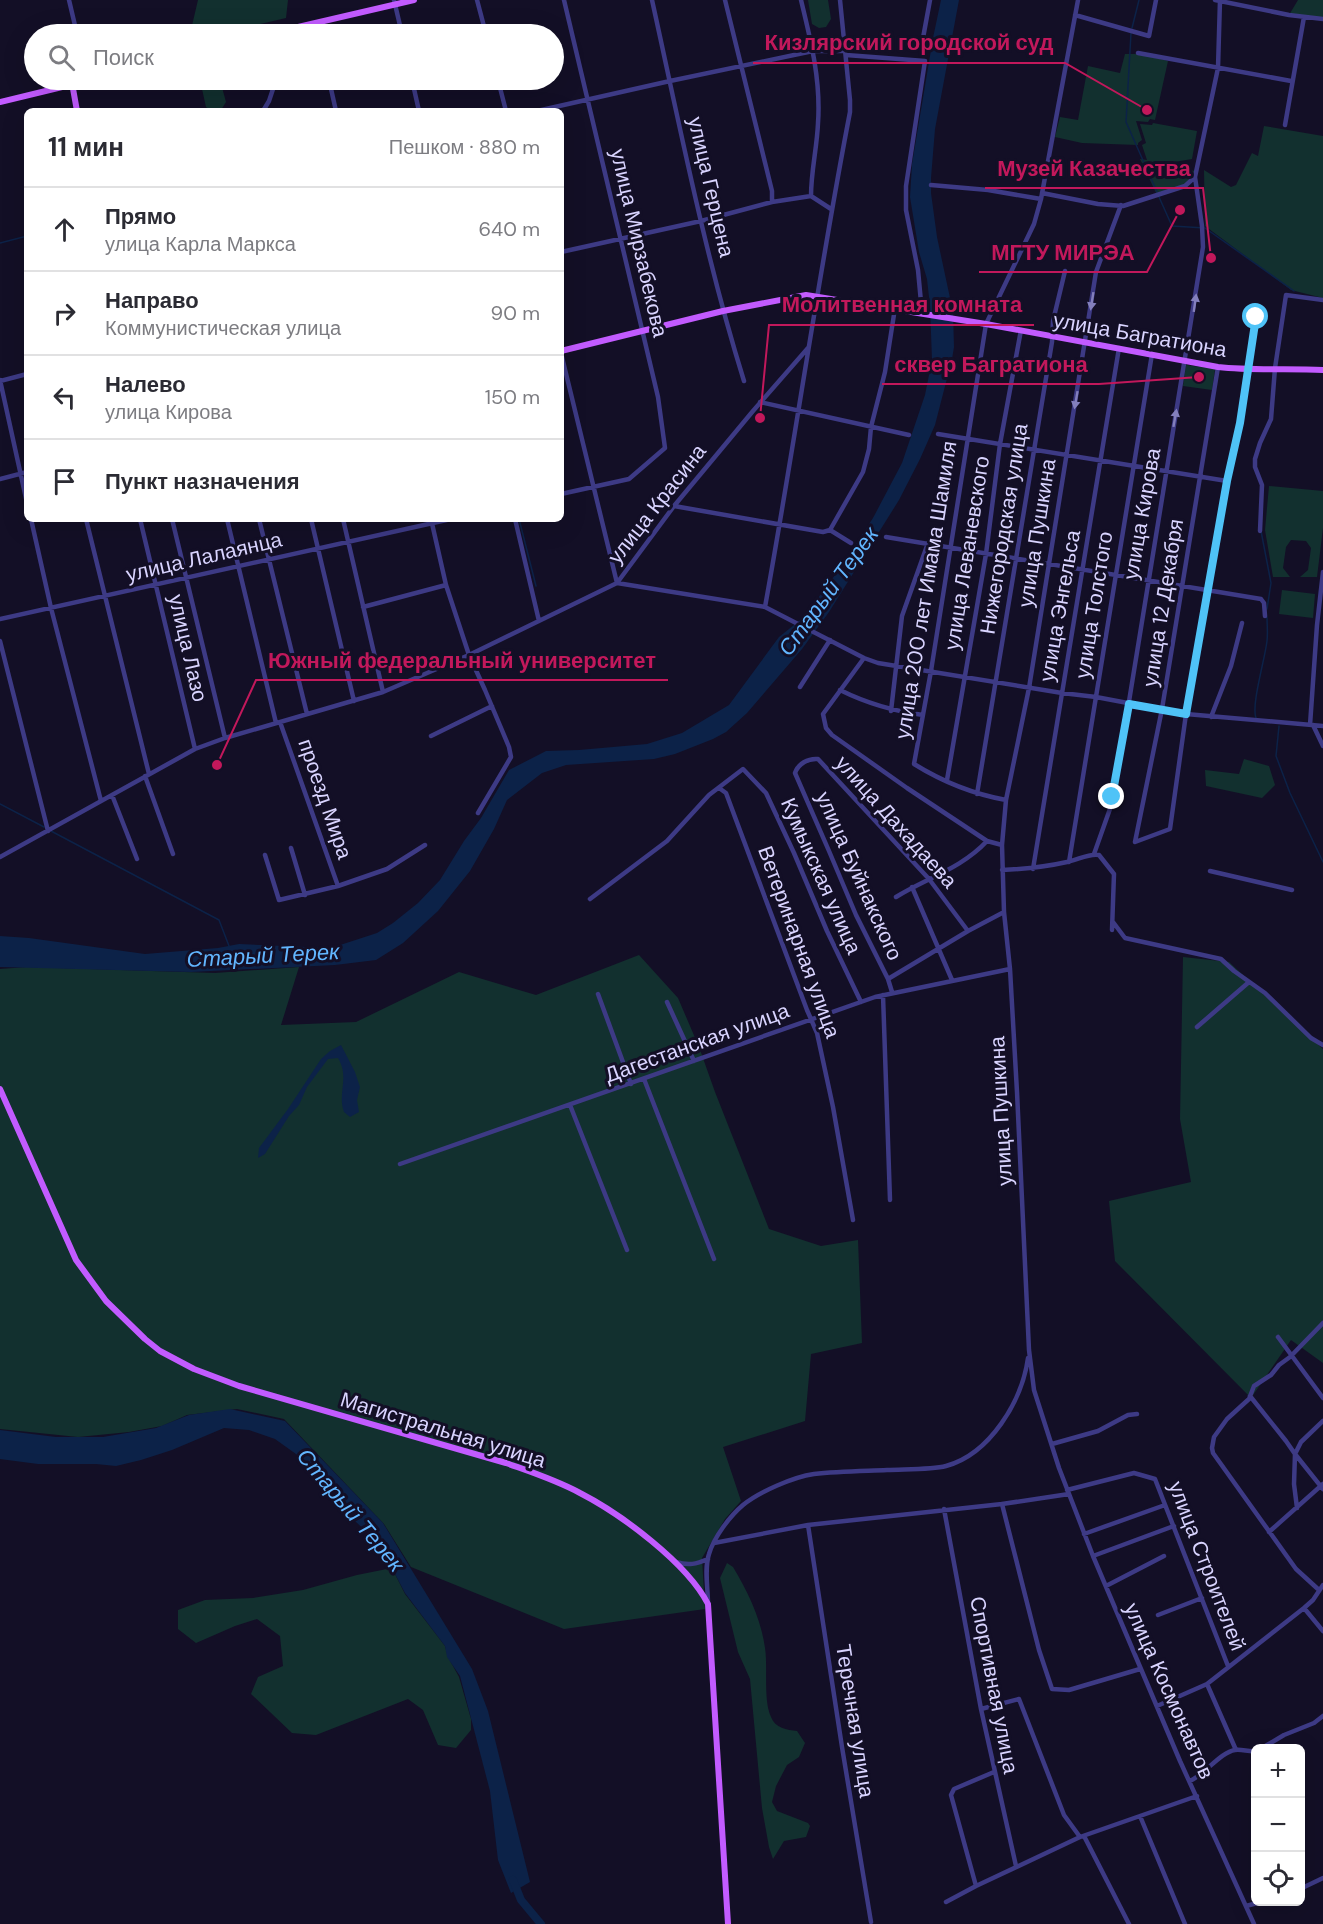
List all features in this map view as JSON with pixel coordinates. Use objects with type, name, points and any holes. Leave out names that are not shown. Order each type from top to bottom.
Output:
[{"type":"main road","points":[[317,24],[395,3],[415,0]]},
{"type":"main road","points":[[318,24],[395,3]]},
{"type":"main road","points":[[0,102],[45,90]]},
{"type":"main road","points":[[73,90],[76,108]]},
{"type":"main road","points":[[564,351],[723,311],[806,295],[925,313]]},
{"type":"main road","name":"улица Багратиона","points":[[925,313],[1218,367],[1249,371],[1275,368],[1323,370]]},
{"type":"main road","name":"Магистральная улица","points":[[0,1089],[76,1260],[106,1301],[160,1351],[194,1369],[239,1386],[506,1463],[580,1493],[630,1525],[675,1562],[701,1591],[708,1604]]},
{"type":"main road","points":[[708,1604],[728,1924]]},
{"type":"street","points":[[69,0],[75,24]]},
{"type":"street","points":[[477,0],[483,24]]},
{"type":"street","name":"улица Мирзабекова","points":[[564,0],[658,397],[665,448],[629,479],[592,488]]},
{"type":"street","name":"улица Герцена","points":[[652,0],[700,221],[744,381]]},
{"type":"street","points":[[725,0],[772,191],[772,202]]},
{"type":"street","points":[[801,0],[818,85],[818,122],[811,180],[812,196]]},
{"type":"street","points":[[765,607],[799,411],[816,296],[850,112],[840,0]]},
{"type":"street","points":[[921,49],[930,0]]},
{"type":"street","name":"улица 200 лет Имама Шамиля","points":[[1006,800],[977,794],[930,774],[914,764],[986,324],[1034,224],[1041,199],[1078,0]]},
{"type":"street","points":[[1075,15],[1149,36],[1156,0]]},
{"type":"street","points":[[1042,193],[1098,204],[1121,205],[1185,186],[1195,177],[1218,68],[1219,0],[1323,19]]},
{"type":"street","points":[[395,3],[400,24]]},
{"type":"street","points":[[1285,125],[1304,17]]},
{"type":"street","points":[[550,108],[813,51],[925,62],[906,186],[906,210],[925,313]]},
{"type":"street","points":[[1138,54],[1291,81]]},
{"type":"street","points":[[265,108],[273,90]]},
{"type":"street","points":[[331,90],[335,108]]},
{"type":"street","points":[[414,90],[418,108]]},
{"type":"street","points":[[501,90],[505,108]]},
{"type":"street","name":"улица Кирова","points":[[1094,854],[1110,806],[1129,704],[1203,247],[1195,177]]},
{"type":"street","points":[[931,185],[988,190],[1041,199]]},
{"type":"street","points":[[564,251],[700,221],[772,202],[812,196],[831,209]]},
{"type":"street","name":"улица Пушкина","points":[[1034,1390],[1029,1350],[1002,845],[1006,800],[1029,688],[1096,272],[1121,205]]},
{"type":"street","name":"Нижегородская улица","points":[[977,794],[1053,336],[1053,321],[1065,271]]},
{"type":"street","points":[[1260,531],[1262,485],[1255,467],[1255,459],[1272,419],[1275,368],[1286,295],[1323,300]]},
{"type":"street","points":[[674,506],[823,532],[830,530],[863,472],[869,449],[871,427],[885,372],[895,308]]},
{"type":"street","points":[[1186,714],[1249,371],[1255,309]]},
{"type":"street","name":"улица Леваневского","points":[[947,780],[986,554],[1000,444],[1020,330]]},
{"type":"street","name":"улица Красина","points":[[0,857],[195,749],[225,738],[383,692],[469,655],[617,583],[674,506],[808,348]]},
{"type":"street","name":"улица Энгельса","points":[[1033,869],[1119,348]]},
{"type":"street","name":"улица Толстого","points":[[1070,862],[1152,354]]},
{"type":"street","points":[[564,365],[592,488],[617,583],[765,607],[878,663],[1096,697],[1186,714],[1323,726]]},
{"type":"street","name":"улица 12 Декабря","points":[[1186,714],[1170,829],[1135,842],[1162,709],[1218,367]]},
{"type":"street","points":[[24,375],[0,380],[24,491]]},
{"type":"street","points":[[760,402],[909,435]]},
{"type":"street","points":[[938,434],[1227,481]]},
{"type":"street","points":[[0,479],[24,473]]},
{"type":"street","points":[[564,493],[592,488]]},
{"type":"street","points":[[32,522],[51,608],[101,801]]},
{"type":"street","points":[[87,522],[147,775],[173,854]]},
{"type":"street","name":"улица Лазо","points":[[141,522],[195,749]]},
{"type":"street","points":[[173,522],[225,738]]},
{"type":"street","name":"проезд Мира","points":[[228,522],[278,723],[338,886]]},
{"type":"street","points":[[260,522],[307,714]]},
{"type":"street","points":[[312,522],[354,701]]},
{"type":"street","points":[[344,522],[383,692]]},
{"type":"street","name":"улица Лалаянца","points":[[0,620],[318,549],[427,522]]},
{"type":"street","points":[[431,522],[447,585],[469,655],[492,706],[511,757],[478,813]]},
{"type":"street","points":[[516,522],[539,621]]},
{"type":"street","points":[[830,530],[851,543]]},
{"type":"street","points":[[886,537],[1261,599],[1264,603],[1265,616]]},
{"type":"street","points":[[891,711],[902,616],[928,543]]},
{"type":"street","points":[[1323,572],[1312,725],[1323,746]]},
{"type":"street","points":[[363,607],[447,585]]},
{"type":"street","points":[[1211,717],[1231,666],[1242,623]]},
{"type":"street","points":[[800,687],[830,640]]},
{"type":"street","points":[[0,641],[48,831]]},
{"type":"street","points":[[864,658],[823,714],[826,728],[832,735],[907,788],[987,841],[1002,845]]},
{"type":"street","points":[[840,690],[891,711],[922,716]]},
{"type":"street","points":[[431,736],[492,706]]},
{"type":"street","name":"улица Дахадаева","points":[[795,773],[797,768],[811,759],[818,759],[929,879],[968,931]]},
{"type":"street","name":"Кумыкская улица","points":[[719,788],[743,769],[766,793],[861,1002]]},
{"type":"street","name":"улица Буйнакского","points":[[795,773],[892,992]]},
{"type":"street","points":[[590,899],[667,841],[693,811],[719,788]]},
{"type":"street","name":"Ветеринарная улица","points":[[719,788],[726,793],[817,1033],[853,1220]]},
{"type":"street","points":[[112,795],[137,859]]},
{"type":"street","points":[[896,897],[953,868],[987,841]]},
{"type":"street","name":"проезд Мира","points":[[265,855],[279,900],[338,886],[387,869],[425,845]]},
{"type":"street","points":[[291,848],[304,895]]},
{"type":"street","points":[[1002,870],[1033,869],[1070,862],[1094,854],[1099,855],[1114,874],[1112,930]]},
{"type":"street","points":[[1210,871],[1292,890]]},
{"type":"street","points":[[912,887],[952,980]]},
{"type":"street","points":[[888,980],[939,948],[1004,912]]},
{"type":"street","points":[[1113,922],[1125,938],[1221,959],[1265,993],[1311,1038],[1323,1046]]},
{"type":"street","name":"Дагестанская улица","points":[[400,1164],[892,992],[1010,969]]},
{"type":"street","points":[[1197,1027],[1249,982]]},
{"type":"street","points":[[598,994],[631,1084]]},
{"type":"street","name":"улица Буйнакского","points":[[883,995],[890,1200]]},
{"type":"street","points":[[668,1002],[694,1061]]},
{"type":"street","points":[[644,1079],[714,1259]]},
{"type":"street","points":[[570,1105],[627,1250]]},
{"type":"street","points":[[1319,1590],[1296,1569],[1213,1453],[1212,1448],[1214,1437],[1227,1419],[1250,1396],[1254,1386],[1268,1379],[1279,1365],[1323,1323]]},
{"type":"street","points":[[1278,1337],[1323,1398]]},
{"type":"street","name":"улица Пушкина","points":[[708,1604],[708,1559],[714,1543],[729,1520],[743,1505],[777,1486],[814,1474],[945,1466],[968,1457],[981,1448],[1004,1419],[1023,1382],[1029,1350]]},
{"type":"street","name":"улица Космонавтов","points":[[946,1902],[1016,1866],[1082,1836],[1197,1796],[1140,1669],[1084,1534],[1034,1390]]},
{"type":"street","points":[[1250,1396],[1322,1486],[1269,1532]]},
{"type":"street","points":[[1052,1444],[1098,1431],[1128,1415],[1137,1414]]},
{"type":"street","points":[[1297,1508],[1294,1484],[1295,1454],[1301,1442],[1323,1421]]},
{"type":"street","points":[[1286,1441],[1301,1442]]},
{"type":"street","name":"улица Строителей","points":[[1068,1492],[1134,1473],[1155,1479],[1228,1666]]},
{"type":"street","points":[[714,1543],[808,1525],[1002,1504],[1068,1492]]},
{"type":"street","points":[[1002,1504],[1039,1650],[1052,1689],[1069,1690],[1140,1669]]},
{"type":"street","points":[[1084,1534],[1166,1504]]},
{"type":"street","name":"Спортивная улица","points":[[944,1509],[981,1709],[1016,1866]]},
{"type":"street","name":"Теречная улица","points":[[808,1525],[871,1922]]},
{"type":"street","points":[[1093,1556],[1174,1526]]},
{"type":"street","points":[[1106,1586],[1164,1556]]},
{"type":"street","points":[[675,1562],[686,1565],[708,1559]]},
{"type":"street","points":[[1157,1706],[1207,1683],[1304,1608],[1313,1600],[1323,1585]]},
{"type":"street","points":[[1313,1600],[1323,1596]]},
{"type":"street","points":[[1158,1615],[1202,1598]]},
{"type":"street","points":[[1304,1608],[1323,1631]]},
{"type":"street","points":[[1207,1683],[1236,1750]]},
{"type":"street","points":[[981,1709],[1019,1699],[1064,1815],[1082,1836],[1129,1924]]},
{"type":"street","points":[[1270,1744],[1284,1735],[1318,1721],[1323,1716]]},
{"type":"street","points":[[1190,1781],[1206,1772],[1222,1756],[1236,1750],[1251,1751]]},
{"type":"street","points":[[976,1886],[951,1795],[954,1789],[994,1772]]},
{"type":"street","points":[[1197,1796],[1254,1924]]},
{"type":"street","points":[[1140,1816],[1185,1924]]},
{"type":"street","points":[[1305,1887],[1323,1878]]},
{"type":"street","points":[[1246,1906],[1251,1905]]},
{"type":"green space","points":[[198,0],[288,0],[286,18],[260,24],[192,24]]},
{"type":"green space","points":[[808,0],[828,0],[831,19],[826,27],[819,28],[812,24]]},
{"type":"green space","points":[[1298,0],[1323,0],[1323,19],[1289,15]]},
{"type":"green space","points":[[1125,54],[1141,54],[1168,61],[1155,120],[1136,121],[1142,140],[1138,145],[1082,143],[1055,137],[1060,117],[1078,120],[1088,66],[1120,73]]},
{"type":"green space","points":[[202,90],[223,90],[226,102],[222,108],[206,107]]},
{"type":"green space","points":[[1153,123],[1197,131],[1192,159],[1162,164],[1195,171],[1193,177],[1180,188],[1157,195],[1140,159],[1147,160],[1142,145],[1146,143],[1140,124],[1152,125]]},
{"type":"green space","points":[[1264,126],[1323,136],[1323,298],[1291,290],[1205,226],[1204,170],[1231,187],[1236,185],[1252,153],[1258,156]]},
{"type":"green space","points":[[1186,365],[1215,369],[1212,390],[1183,386]]},
{"type":"green space","points":[[1269,486],[1323,491],[1323,528],[1317,577],[1300,577],[1308,570],[1311,548],[1306,541],[1291,540],[1286,547],[1283,568],[1290,577],[1273,577],[1265,530]]},
{"type":"green space","points":[[1282,590],[1315,594],[1313,618],[1279,614]]},
{"type":"green space","points":[[1244,759],[1269,766],[1275,785],[1262,798],[1206,786],[1205,770],[1239,774]]},
{"type":"green space","points":[[639,955],[678,998],[769,1229],[821,1246],[858,1240],[862,1343],[811,1354],[805,1421],[723,1447],[741,1501],[725,1519],[702,1558],[705,1609],[564,1629],[411,1567],[384,1524],[284,1419],[237,1409],[187,1415],[162,1426],[129,1432],[78,1437],[0,1429],[0,969],[27,967],[215,973],[299,967],[281,1025],[356,1022],[459,972],[536,995]]},
{"type":"green space","points":[[1183,957],[1229,962],[1323,1049],[1323,1363],[1291,1340],[1251,1398],[1115,1261],[1109,1201],[1191,1182],[1180,1119]]},
{"type":"green space","points":[[727,1563],[733,1567],[744,1586],[763,1637],[766,1656],[766,1693],[771,1717],[778,1726],[797,1731],[805,1743],[799,1757],[787,1765],[776,1786],[772,1802],[777,1811],[808,1823],[810,1826],[806,1837],[784,1841],[773,1859],[762,1808],[750,1679],[738,1652],[720,1578]]},
{"type":"green space","points":[[392,1568],[405,1594],[445,1646],[459,1677],[471,1719],[471,1730],[456,1748],[438,1745],[423,1710],[408,1699],[316,1735],[292,1733],[251,1694],[258,1677],[283,1666],[280,1636],[257,1619],[196,1643],[178,1629],[178,1610],[205,1600],[253,1598],[303,1590]]},
{"type":"water","points":[[941,0],[959,0],[935,129],[931,178],[937,237],[953,312],[954,347],[935,425],[899,500],[829,612],[802,649],[747,713],[726,732],[675,754],[654,759],[566,765],[542,773],[507,800],[494,829],[470,871],[438,911],[403,943],[376,960],[335,965],[191,972],[0,967],[0,936],[145,954],[239,944],[331,948],[377,933],[418,903],[440,880],[509,770],[546,751],[647,744],[682,733],[729,705],[779,637],[804,617],[873,518],[902,463],[925,395],[932,360],[930,306],[927,279],[919,252],[910,197],[912,164]]},
{"type":"water","points":[[341,1045],[360,1087],[357,1100],[359,1112],[350,1117],[344,1112],[341,1065],[338,1058],[328,1059],[307,1087],[299,1105],[289,1116],[265,1154],[258,1158],[259,1148],[321,1059]]},
{"type":"water","points":[[230,1409],[285,1421],[383,1523],[472,1669],[488,1711],[530,1882],[511,1893],[498,1860],[490,1791],[460,1676],[447,1657],[445,1646],[405,1593],[383,1551],[296,1454],[275,1439],[249,1430],[224,1428],[172,1450],[116,1466],[38,1464],[0,1459],[0,1430],[56,1437],[103,1437],[156,1428],[189,1415]]},
{"type":"waterway","points":[[1132,28],[1139,0]]},
{"type":"waterway","points":[[1131,33],[1126,122],[1157,192]]},
{"type":"waterway","points":[[1159,197],[1172,226],[1205,228],[1294,291]]},
{"type":"waterway","points":[[0,243],[24,237]]},
{"type":"waterway","points":[[520,522],[536,586]]},
{"type":"waterway","points":[[1261,531],[1271,583],[1267,609]]},
{"type":"waterway","points":[[1256,718],[1257,693],[1267,641],[1267,617]]},
{"type":"waterway","points":[[1279,726],[1276,756],[1290,793],[1323,862]]},
{"type":"waterway","points":[[0,804],[44,827]]},
{"type":"waterway","points":[[51,831],[219,920],[229,946]]},
{"type":"waterway","name":"Старый Терек","points":[[513,1880],[521,1900],[541,1924]]},
{"type":"place","name":"Кизлярский городской суд","points":[[1147,110]]},
{"type":"place","name":"МГТУ МИРЭА","points":[[1180,210]]},
{"type":"place","name":"Музей Казачества","points":[[1211,258]]},
{"type":"place","name":"сквер Багратиона","points":[[1199,377]]},
{"type":"place","name":"Молитвенная комната","points":[[760,418]]},
{"type":"place","name":"Южный федеральный университет","points":[[217,765]]},
{"type":"route","points":[[1112,797],[1129,704],[1186,714],[1227,481],[1240,423],[1256,317]]}]
